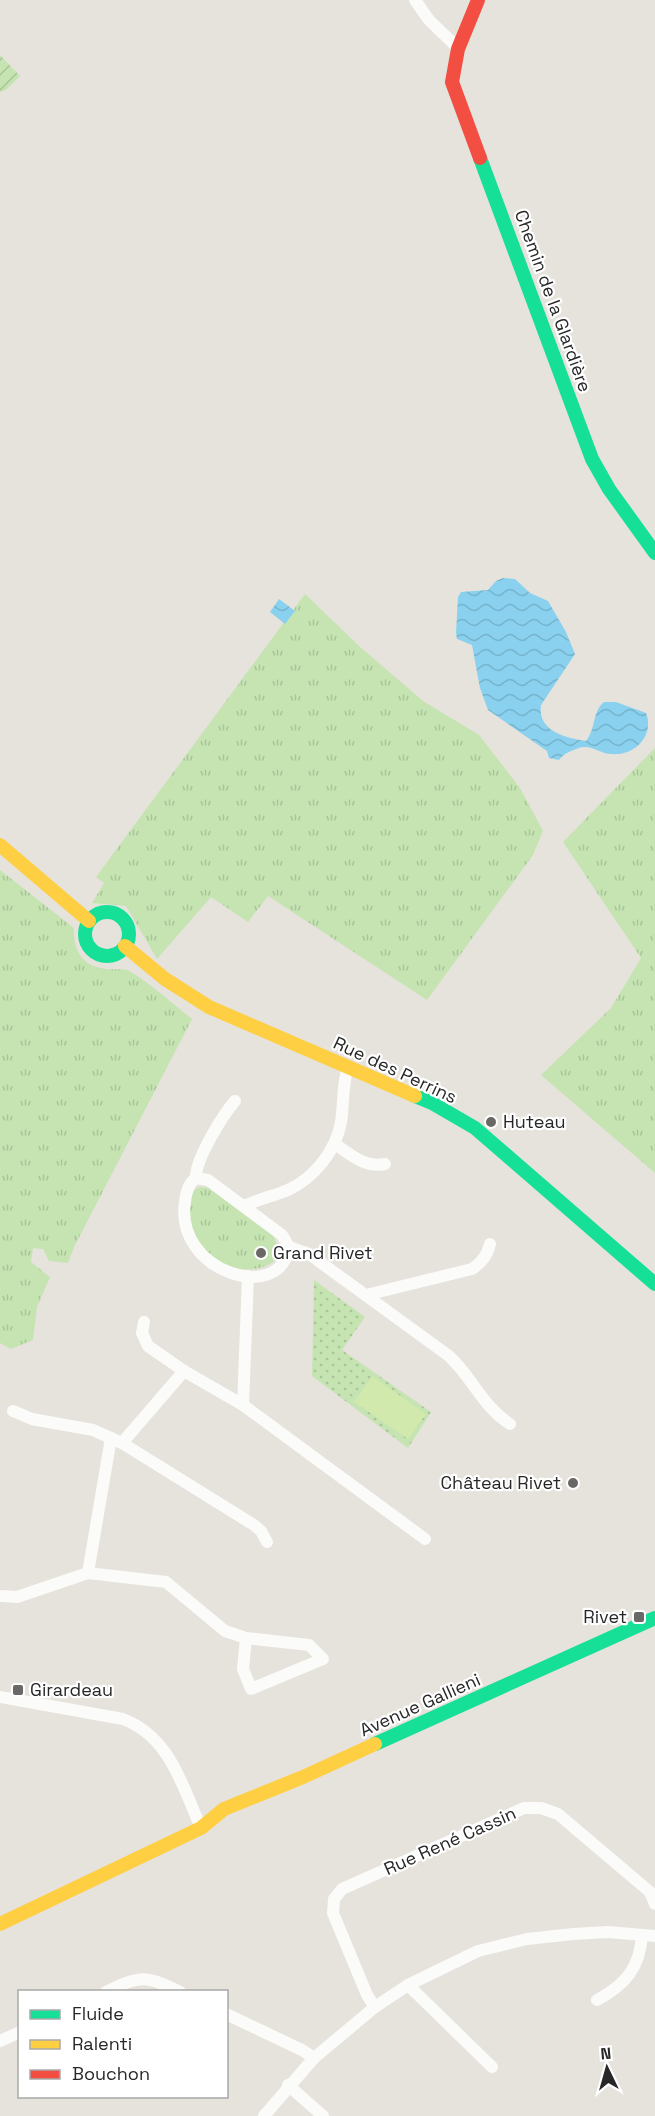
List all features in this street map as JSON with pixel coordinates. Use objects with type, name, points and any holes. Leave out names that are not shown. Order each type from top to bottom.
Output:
[{"type":"street","points":[[416,0],[429,20],[457,47]]},
{"type":"street","name":"Chemin de la Glardière","points":[[478,0],[457,47],[453,64],[453,82],[592,459],[609,489],[655,553]]},
{"type":"street","points":[[0,845],[89,921]]},
{"type":"street","points":[[101,913],[116,914],[126,924],[129,932],[121,951],[108,956],[94,952],[86,941],[85,934],[89,921],[101,913]]},
{"type":"street","name":"Rue des Perrins","points":[[125,946],[144,965],[209,1007],[432,1103],[474,1128],[655,1284]]},
{"type":"street","points":[[244,1206],[286,1191],[315,1170],[334,1144],[341,1124],[344,1080],[348,1067]]},
{"type":"street","points":[[235,1101],[224,1114],[196,1171],[196,1178],[189,1185],[184,1216],[190,1237],[195,1247],[209,1262],[227,1272],[248,1276],[261,1275],[276,1269],[287,1258],[289,1247]]},
{"type":"street","points":[[334,1144],[364,1163],[385,1164]]},
{"type":"street","points":[[196,1178],[205,1178],[282,1235],[289,1247],[309,1254],[449,1356],[459,1364],[485,1402],[510,1424]]},
{"type":"street","points":[[366,1295],[472,1269],[482,1262],[488,1253],[490,1244]]},
{"type":"street","points":[[243,1405],[248,1276]]},
{"type":"street","points":[[144,1322],[142,1334],[148,1346],[184,1371],[243,1405],[425,1539]]},
{"type":"street","points":[[88,1573],[116,1440],[184,1371]]},
{"type":"street","points":[[13,1411],[33,1419],[93,1430],[116,1440],[254,1525],[267,1542]]},
{"type":"street","points":[[1,1596],[17,1597],[88,1573],[166,1582],[225,1631],[246,1638],[309,1646],[323,1659],[251,1689],[243,1670],[246,1638]]},
{"type":"street","name":"Avenue Gallieni","points":[[0,1924],[201,1828],[224,1809],[303,1778],[655,1618]]},
{"type":"street","name":"Avenue Gallieni","points":[[0,1911],[175,1834],[228,1820],[282,1797],[655,1631]]},
{"type":"street","points":[[0,1697],[123,1719],[142,1727],[164,1749],[201,1828]]},
{"type":"street","name":"Rue René Cassin","points":[[375,2007],[367,1995],[333,1913],[334,1899],[342,1889],[524,1808],[541,1808],[558,1815],[650,1892],[655,1904]]},
{"type":"street","points":[[264,2116],[288,2085],[314,2058],[375,2007],[408,1985],[478,1951],[527,1939],[608,1932],[649,1936],[632,1970],[617,1989],[597,2000]]},
{"type":"street","points":[[110,1990],[132,1980],[145,1978],[158,1981],[176,1990]]},
{"type":"street","points":[[408,1985],[492,2067]]},
{"type":"street","points":[[228,2015],[314,2058]]},
{"type":"street","points":[[0,2041],[18,2033]]},
{"type":"street","points":[[288,2085],[323,2116]]},
{"type":"green space","points":[[0,55],[20,76],[6,90],[0,92]]},
{"type":"green space","points":[[305,594],[359,646],[423,701],[479,735],[520,788],[543,831],[533,855],[427,1000],[268,896],[248,922],[211,897],[157,959],[126,906],[92,903],[104,883],[96,877]]},
{"type":"green space","points":[[655,748],[655,1173],[541,1075],[611,1008],[641,958],[563,842]]},
{"type":"green space","points":[[0,870],[74,928],[77,950],[85,961],[106,969],[129,971],[153,987],[192,1019],[74,1247],[68,1263],[49,1261],[43,1249],[33,1248],[31,1262],[50,1277],[37,1307],[33,1340],[11,1349],[0,1343]]},
{"type":"green space","points":[[199,1187],[210,1188],[273,1235],[278,1247],[273,1262],[260,1268],[246,1269],[220,1262],[208,1253],[192,1230],[189,1216],[192,1192]]},
{"type":"green space","points":[[314,1280],[365,1317],[342,1350],[431,1412],[408,1448],[312,1376]]},
{"type":"green space","points":[[372,1376],[426,1414],[408,1439],[354,1402]]},
{"type":"water","points":[[503,578],[515,579],[530,593],[548,601],[566,632],[575,654],[541,705],[541,714],[548,727],[570,738],[586,741],[600,706],[604,702],[616,702],[646,713],[648,729],[641,743],[635,748],[619,754],[611,754],[583,747],[564,755],[559,760],[549,758],[547,751],[488,710],[480,688],[472,645],[457,639],[458,597],[461,592],[488,590],[496,581]]},
{"type":"water","points":[[279,599],[295,611],[285,624],[270,612]]},
{"type":"traffic: fast","points":[[480,158],[592,459],[609,489],[655,553]]},
{"type":"traffic: fast","points":[[107,912],[122,919],[129,934],[122,949],[107,956],[92,949],[85,934],[92,919],[107,912]]},
{"type":"traffic: fast","points":[[415,1096],[432,1103],[475,1128],[655,1284]]},
{"type":"traffic: fast","points":[[375,1744],[655,1618]]},
{"type":"traffic: slow","points":[[0,845],[89,921]]},
{"type":"traffic: slow","points":[[125,946],[165,979],[209,1007],[415,1096]]},
{"type":"traffic: slow","points":[[0,1924],[201,1828],[224,1809],[303,1777],[375,1744]]},
{"type":"traffic: jam","points":[[478,0],[458,49],[452,82],[480,158]]},
{"type":"place","name":"Huteau","points":[[491,1122]]},
{"type":"place","name":"Grand Rivet","points":[[261,1253]]},
{"type":"place","name":"Château Rivet","points":[[573,1483]]},
{"type":"place","name":"Rivet","points":[[639,1617]]},
{"type":"place","name":"Girardeau","points":[[18,1690]]}]
